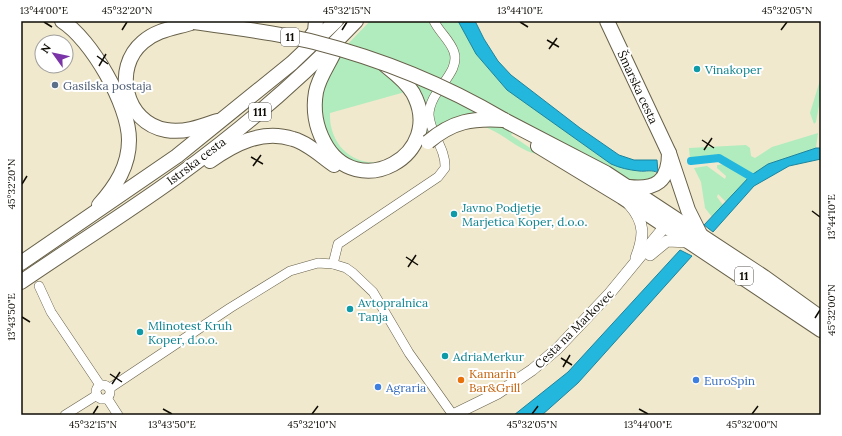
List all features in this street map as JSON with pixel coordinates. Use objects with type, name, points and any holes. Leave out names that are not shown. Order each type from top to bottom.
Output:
[{"type":"main road","points":[[62,21],[80,35],[102,67],[117,96],[128,129],[129,141],[124,169],[117,183],[87,219]]},
{"type":"main road","points":[[292,63],[298,52],[315,30],[316,21]]},
{"type":"main road","name":"Istrska cesta","points":[[21,263],[172,161],[230,116],[292,63],[336,21]]},
{"type":"main road","name":"Istrska cesta","points":[[21,282],[175,178],[270,104],[356,21]]},
{"type":"main road","name":"Šmarska cesta","points":[[607,21],[669,153],[678,176],[697,239]]},
{"type":"main road","points":[[189,22],[162,30],[151,36],[136,49],[126,71],[125,85],[128,97],[140,117],[151,125],[165,130],[181,131],[197,128],[230,116]]},
{"type":"main road","name":"11","points":[[189,22],[259,31],[312,42],[384,63],[450,91],[600,170],[626,192],[697,239],[821,330]]},
{"type":"main road","points":[[338,40],[336,49],[320,79],[315,100],[317,125],[321,137],[331,154],[341,162],[353,168],[374,170],[394,165],[446,128],[463,122],[510,123]]},
{"type":"main road","points":[[384,63],[406,83],[418,105],[427,141]]},
{"type":"main road","points":[[175,178],[196,171],[221,153],[257,137],[280,136],[293,139],[346,172],[365,176],[382,175],[400,168],[427,141]]},
{"type":"main road","points":[[626,192],[655,186],[666,172],[669,164],[669,153]]},
{"type":"main road","points":[[669,220],[678,200],[678,176]]},
{"type":"main road","name":"11","points":[[697,239],[764,277],[821,318]]},
{"type":"street","points":[[333,264],[338,244],[442,173],[446,168],[446,161],[427,141],[431,123],[430,106],[434,96],[454,67],[455,59],[449,42],[434,21]]},
{"type":"street","points":[[626,192],[642,227],[643,234],[633,266]]},
{"type":"street","name":"Cesta na Markovec","points":[[453,415],[498,393],[532,370],[582,324],[633,266],[669,220]]},
{"type":"street","points":[[633,266],[667,241],[697,239]]},
{"type":"street","points":[[110,388],[230,308],[290,271],[318,263],[333,264],[346,268],[373,292],[409,353],[453,415]]},
{"type":"street","points":[[39,286],[51,312],[100,385]]},
{"type":"street","points":[[100,385],[106,385],[110,388]]},
{"type":"street","points":[[97,395],[96,390],[100,385]]},
{"type":"street","points":[[107,398],[110,394],[110,388]]},
{"type":"street","points":[[97,395],[100,398],[107,398]]},
{"type":"street","points":[[65,415],[97,395]]},
{"type":"street","points":[[107,398],[118,415]]},
{"type":"green space","points":[[370,21],[458,21],[476,54],[507,90],[611,164],[641,172],[654,171],[656,178],[651,182],[633,182],[582,152],[519,122],[511,135],[539,154],[524,149],[493,131],[477,125],[416,139],[388,164],[354,165],[328,143],[320,107],[329,69],[347,45]],"holes":[[[405,92],[416,123],[408,144],[395,156],[382,162],[369,162],[357,159],[346,152],[337,142],[332,129],[330,113]]]},
{"type":"green space","points":[[821,77],[821,94],[816,122],[814,124],[810,113]]},
{"type":"green space","points":[[818,133],[816,148],[768,164],[726,202],[718,194],[717,197],[723,205],[712,217],[705,208],[701,182],[694,168],[707,166],[725,179],[726,176],[717,168],[717,165],[725,164],[727,159],[724,156],[690,159],[689,148],[746,145],[750,148],[751,156],[755,158],[772,147]]},
{"type":"water","points":[[458,21],[475,21],[498,61],[511,75],[580,128],[619,155],[634,160],[657,160],[658,173],[653,171],[628,169],[611,164],[507,90],[476,54]]},
{"type":"water","points":[[816,148],[821,148],[821,159],[789,166],[754,186],[713,232],[704,225],[750,176],[768,164]]},
{"type":"water","points":[[680,250],[692,256],[578,383],[542,415],[514,415],[568,372]]},
{"type":"waterway","points":[[691,161],[719,158],[755,179],[759,177]]},
{"type":"place","name":"Vinakoper","points":[[697,69]]},
{"type":"place","name":"Gasilska postaja","points":[[55,85]]},
{"type":"place","name":"Javno Podjetje Marjetica Koper, d.o.o.","points":[[454,214]]},
{"type":"place","name":"Avtopralnica Tanja","points":[[350,309]]},
{"type":"place","name":"Mlinotest Kruh Koper, d.o.o.","points":[[140,332]]},
{"type":"place","name":"AdriaMerkur","points":[[445,356]]},
{"type":"place","name":"Kamarin Bar&Grill","points":[[461,380]]},
{"type":"place","name":"EuroSpin","points":[[696,380]]},
{"type":"place","name":"Agraria","points":[[378,387]]}]
